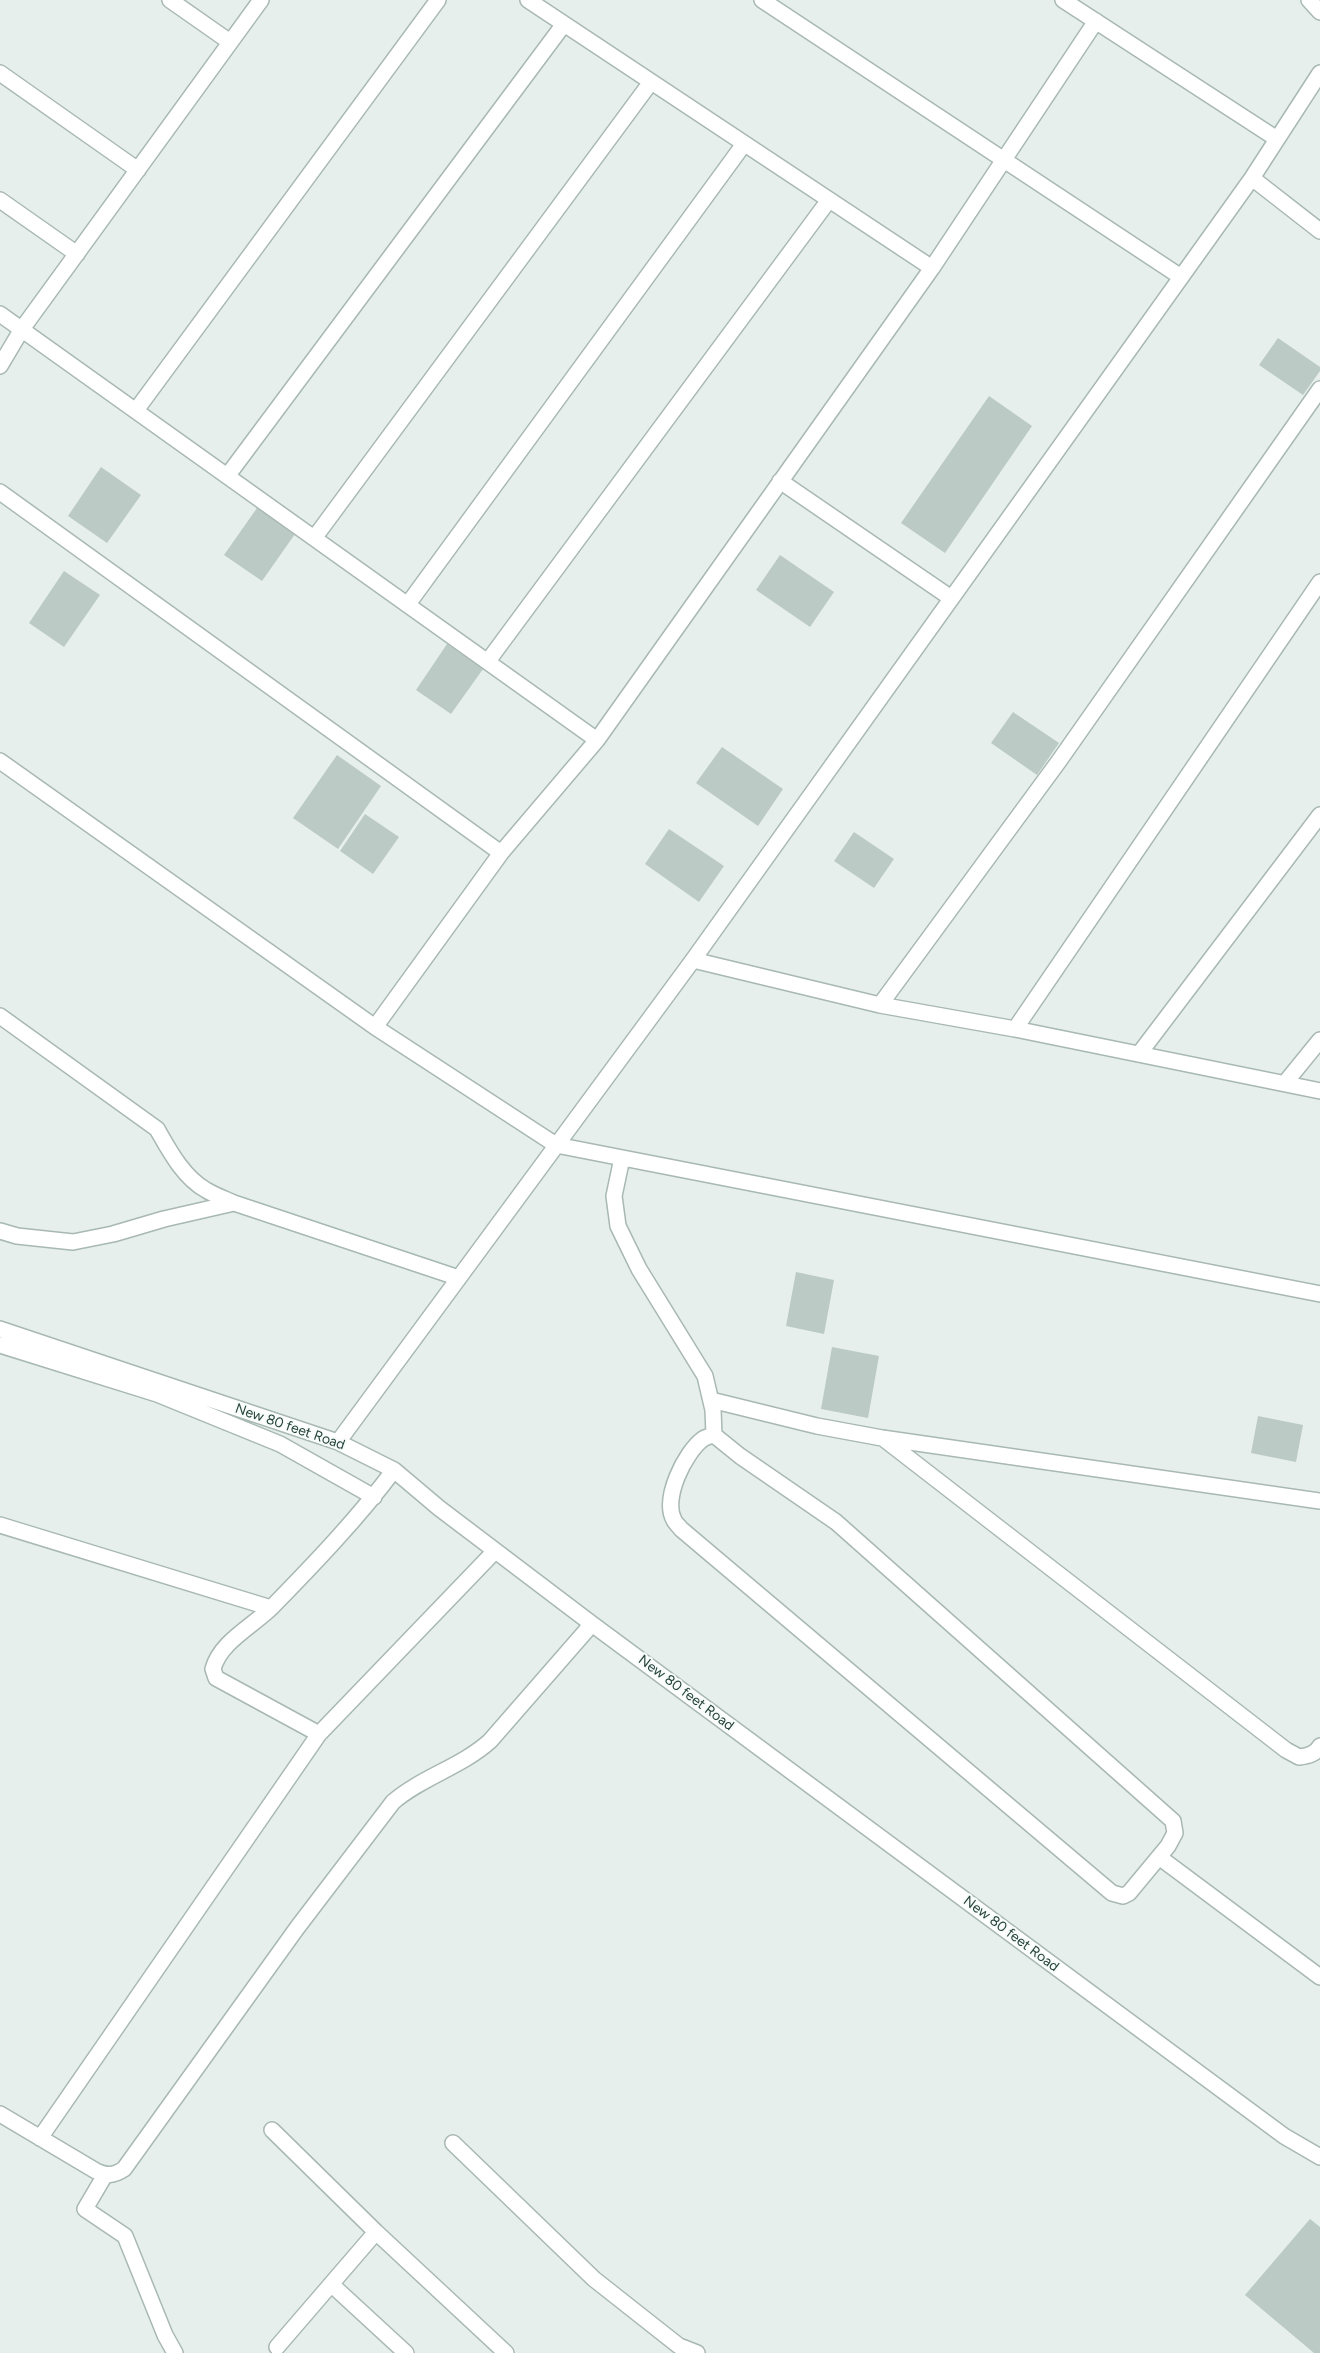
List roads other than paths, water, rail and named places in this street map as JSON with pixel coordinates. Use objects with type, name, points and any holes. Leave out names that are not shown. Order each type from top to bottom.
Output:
[{"type":"street","points":[[170,0],[230,42]]},
{"type":"street","points":[[0,366],[22,329],[261,0]]},
{"type":"street","points":[[137,409],[438,0]]},
{"type":"street","points":[[528,0],[932,268]]},
{"type":"street","points":[[762,0],[1180,277]]},
{"type":"street","points":[[1062,0],[1277,139]]},
{"type":"street","points":[[1309,0],[1320,12]]},
{"type":"street","points":[[375,1027],[501,853],[597,740],[932,268],[1096,21]]},
{"type":"street","points":[[228,475],[564,24]]},
{"type":"street","points":[[0,73],[138,170]]},
{"type":"street","points":[[338,1442],[693,960],[1252,178],[1320,73]]},
{"type":"street","points":[[315,538],[650,82]]},
{"type":"street","points":[[408,604],[744,144]]},
{"type":"street","points":[[1252,178],[1320,232]]},
{"type":"street","points":[[0,200],[77,254]]},
{"type":"street","points":[[488,661],[829,200]]},
{"type":"street","points":[[0,314],[137,409],[597,740]]},
{"type":"street","points":[[880,1005],[1065,752],[1320,389]]},
{"type":"street","points":[[780,482],[951,598]]},
{"type":"street","points":[[0,492],[501,853]]},
{"type":"street","points":[[1015,1030],[1320,582]]},
{"type":"street","points":[[0,762],[375,1027],[556,1145],[1320,1294]]},
{"type":"street","points":[[1139,1054],[1320,815]]},
{"type":"street","points":[[693,960],[880,1005],[1139,1054],[1320,1091]]},
{"type":"street","points":[[0,1016],[157,1128],[170,1152],[188,1175],[205,1190],[234,1203],[458,1278]]},
{"type":"street","points":[[1285,1083],[1320,1040]]},
{"type":"street","points":[[622,1158],[614,1196],[618,1226],[639,1269],[706,1376],[714,1410],[714,1435]]},
{"type":"street","points":[[0,1231],[17,1236],[73,1242],[113,1234],[234,1203]]},
{"type":"street","name":"New 80 feet Road","points":[[0,1329],[338,1442],[394,1470],[495,1551],[592,1624],[1284,2136],[1305,2150],[1320,2157]]},
{"type":"street","points":[[0,1345],[156,1394],[280,1444],[374,1496]]},
{"type":"street","points":[[711,1400],[817,1426],[882,1438],[1320,1501]]},
{"type":"street","points":[[714,1435],[740,1456],[836,1522],[1173,1820],[1174,1833],[1168,1846],[1129,1893],[1124,1896],[1112,1893],[681,1529],[671,1512],[672,1496],[678,1474],[688,1455],[702,1439],[714,1435]]},
{"type":"street","points":[[882,1438],[1286,1750],[1300,1757],[1309,1756],[1318,1750],[1320,1746]]},
{"type":"street","points":[[319,1734],[216,1678],[212,1669],[220,1653],[271,1608],[374,1496],[394,1470]]},
{"type":"street","points":[[0,1525],[271,1608]]},
{"type":"street","points":[[40,2138],[319,1734],[495,1551]]},
{"type":"street","points":[[0,2114],[105,2175],[114,2175],[124,2169],[297,1928],[393,1802],[409,1788],[473,1755],[490,1741],[592,1624]]},
{"type":"street","points":[[1159,1857],[1320,1976]]},
{"type":"street","points":[[272,2130],[376,2232],[506,2353]]},
{"type":"street","points":[[453,2143],[594,2279],[678,2346],[697,2353]]},
{"type":"street","points":[[105,2175],[85,2209],[125,2236],[165,2335],[175,2353]]},
{"type":"street","points":[[277,2347],[376,2232]]},
{"type":"street","points":[[330,2284],[406,2353]]}]
